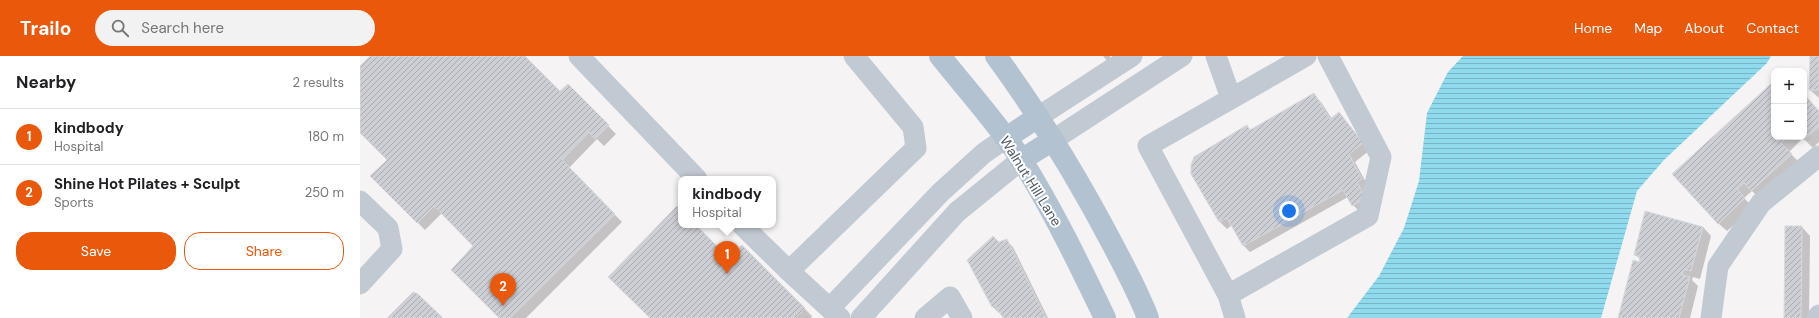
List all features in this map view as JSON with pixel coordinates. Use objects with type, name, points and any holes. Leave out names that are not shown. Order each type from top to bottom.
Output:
[{"type":"main road","name":"Walnut Hill Lane","points":[[940,56],[1006,138],[1021,160],[1070,245],[1105,318]]},
{"type":"main road","points":[[996,56],[1027,98],[1098,217],[1148,318]]},
{"type":"main road","points":[[1006,138],[1038,117]]},
{"type":"main road","points":[[1021,160],[1053,140]]},
{"type":"lane","points":[[579,56],[695,176]]},
{"type":"lane","points":[[788,271],[916,148],[913,127],[854,56]]},
{"type":"lane","points":[[1038,117],[1132,56]]},
{"type":"lane","points":[[1053,140],[1182,56]]},
{"type":"lane","points":[[1216,56],[1231,98]]},
{"type":"lane","points":[[1235,318],[1228,295],[1148,146],[1306,56]]},
{"type":"lane","points":[[1228,295],[1368,216],[1381,157],[1328,56]]},
{"type":"lane","points":[[745,228],[788,271],[835,313],[941,192],[984,153],[1006,138]]},
{"type":"lane","points":[[1711,318],[1718,266],[1761,203],[1819,156]]},
{"type":"lane","points":[[860,318],[957,212],[1021,160]]},
{"type":"lane","points":[[360,201],[388,228],[392,249],[360,284]]},
{"type":"lane","points":[[925,318],[950,297],[962,318]]},
{"type":"water","points":[[1463,56],[1771,56],[1767,63],[1664,160],[1637,191],[1601,318],[1347,318],[1379,276],[1404,228],[1419,181],[1427,113],[1448,72]]},
{"type":"building","points":[[370,56],[525,56],[560,91],[568,84],[609,125],[595,139],[589,132],[562,160],[615,214],[510,318],[499,318],[451,270],[473,246],[434,206],[417,223],[370,176],[387,160],[360,133],[360,66]]},
{"type":"building","points":[[1810,56],[1819,56],[1819,90],[1809,90]]},
{"type":"building","points":[[1771,84],[1771,140],[1784,140],[1781,143],[1792,154],[1751,191],[1744,183],[1737,189],[1745,198],[1718,224],[1672,174]]},
{"type":"building","points":[[1314,93],[1330,119],[1339,112],[1363,143],[1349,154],[1362,179],[1357,182],[1366,198],[1352,206],[1343,190],[1243,246],[1227,218],[1219,222],[1191,174],[1191,165],[1194,157],[1247,125],[1250,130]]},
{"type":"building","points":[[1807,97],[1819,111],[1819,126],[1807,137]]},
{"type":"building","points":[[677,206],[678,228],[699,228],[729,258],[742,245],[805,308],[795,318],[650,318],[608,277]]},
{"type":"building","points":[[1645,211],[1703,227],[1691,271],[1684,269],[1682,275],[1690,277],[1679,318],[1618,318],[1633,260],[1639,262],[1640,257],[1634,255]]},
{"type":"building","points":[[1785,226],[1802,226],[1801,318],[1784,318]]},
{"type":"building","points":[[993,236],[999,242],[1007,239],[1046,318],[1003,318],[995,305],[992,307],[967,260]]},
{"type":"building","points":[[413,292],[418,294],[443,318],[387,318]]},
{"type":"place","name":"kindbody","points":[[727,274]]},
{"type":"place","name":"Shine Hot Pilates + Sculpt","points":[[503,306]]}]
